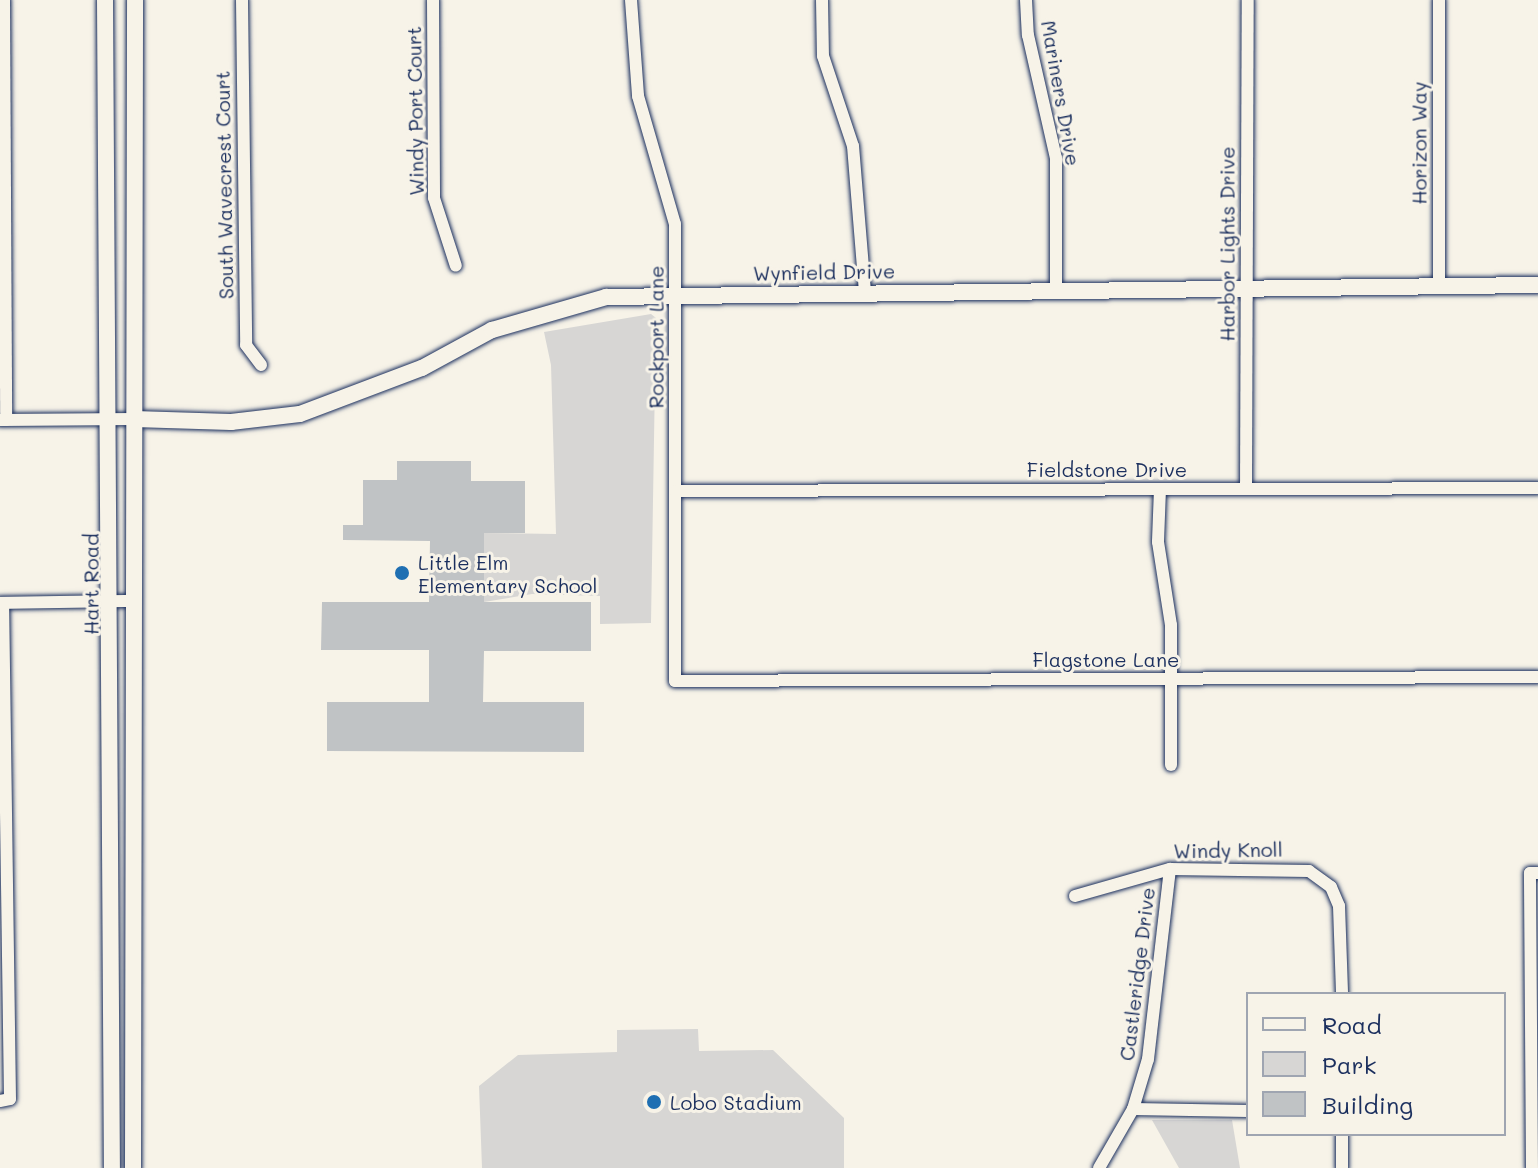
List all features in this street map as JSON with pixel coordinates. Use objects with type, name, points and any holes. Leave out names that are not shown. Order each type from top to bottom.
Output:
[{"type":"street","points":[[4,0],[3,420],[134,419]]},
{"type":"street","name":"Hart Road","points":[[105,0],[112,600],[112,1168]]},
{"type":"street","points":[[133,1168],[135,0]]},
{"type":"street","name":"South Wavecrest Court","points":[[242,0],[246,345],[261,365]]},
{"type":"street","name":"Windy Port Court","points":[[433,0],[434,198],[456,266]]},
{"type":"street","name":"Rockport Lane","points":[[631,0],[638,96],[675,224],[675,681]]},
{"type":"street","points":[[822,0],[823,56],[853,146],[865,292]]},
{"type":"street","name":"Mariners Drive","points":[[1026,0],[1028,35],[1056,158],[1056,290]]},
{"type":"street","name":"Harbor Lights Drive","points":[[1246,489],[1248,0]]},
{"type":"street","name":"Horizon Way","points":[[1439,0],[1439,286]]},
{"type":"street","name":"Wynfield Drive","points":[[134,419],[231,422],[300,414],[363,393],[543,310],[606,297],[1538,285]]},
{"type":"street","name":"Fieldstone Drive","points":[[676,491],[1538,488]]},
{"type":"street","points":[[1160,489],[1172,679],[1171,765]]},
{"type":"street","points":[[5,1100],[1,603],[134,601]]},
{"type":"street","name":"Flagstone Lane","points":[[675,681],[1538,677]]},
{"type":"street","name":"Windy Knoll","points":[[1075,896],[1170,869],[1301,869],[1331,887],[1340,917],[1342,992]]},
{"type":"street","name":"Castleridge Drive","points":[[1099,1168],[1133,1109],[1151,1041],[1170,869]]},
{"type":"street","points":[[1532,1168],[1534,873]]},
{"type":"street","points":[[112,934],[133,934]]},
{"type":"street","points":[[1133,1109],[1246,1111]]},
{"type":"street","points":[[1342,1136],[1342,1168]]},
{"type":"green space","points":[[651,314],[656,318],[651,623],[600,624],[600,596],[532,594],[484,602],[484,533],[556,534],[551,365],[544,332]]},
{"type":"green space","name":"Lobo Stadium","points":[[698,1029],[699,1051],[773,1050],[844,1118],[844,1168],[482,1168],[479,1086],[518,1055],[617,1052],[617,1030]]},
{"type":"green space","points":[[1152,1120],[1232,1120],[1240,1168],[1179,1168]]},
{"type":"building","name":"Little Elm Elementary School","points":[[397,461],[471,461],[471,481],[525,481],[525,533],[484,533],[484,602],[591,602],[591,651],[484,651],[483,702],[584,702],[584,752],[327,751],[327,702],[429,702],[429,650],[321,650],[322,602],[429,602],[430,541],[343,540],[343,525],[363,525],[363,480],[397,480]]},
{"type":"place","name":"Little Elm Elementary School","points":[[402,573]]},
{"type":"place","name":"Lobo Stadium","points":[[654,1102]]}]
